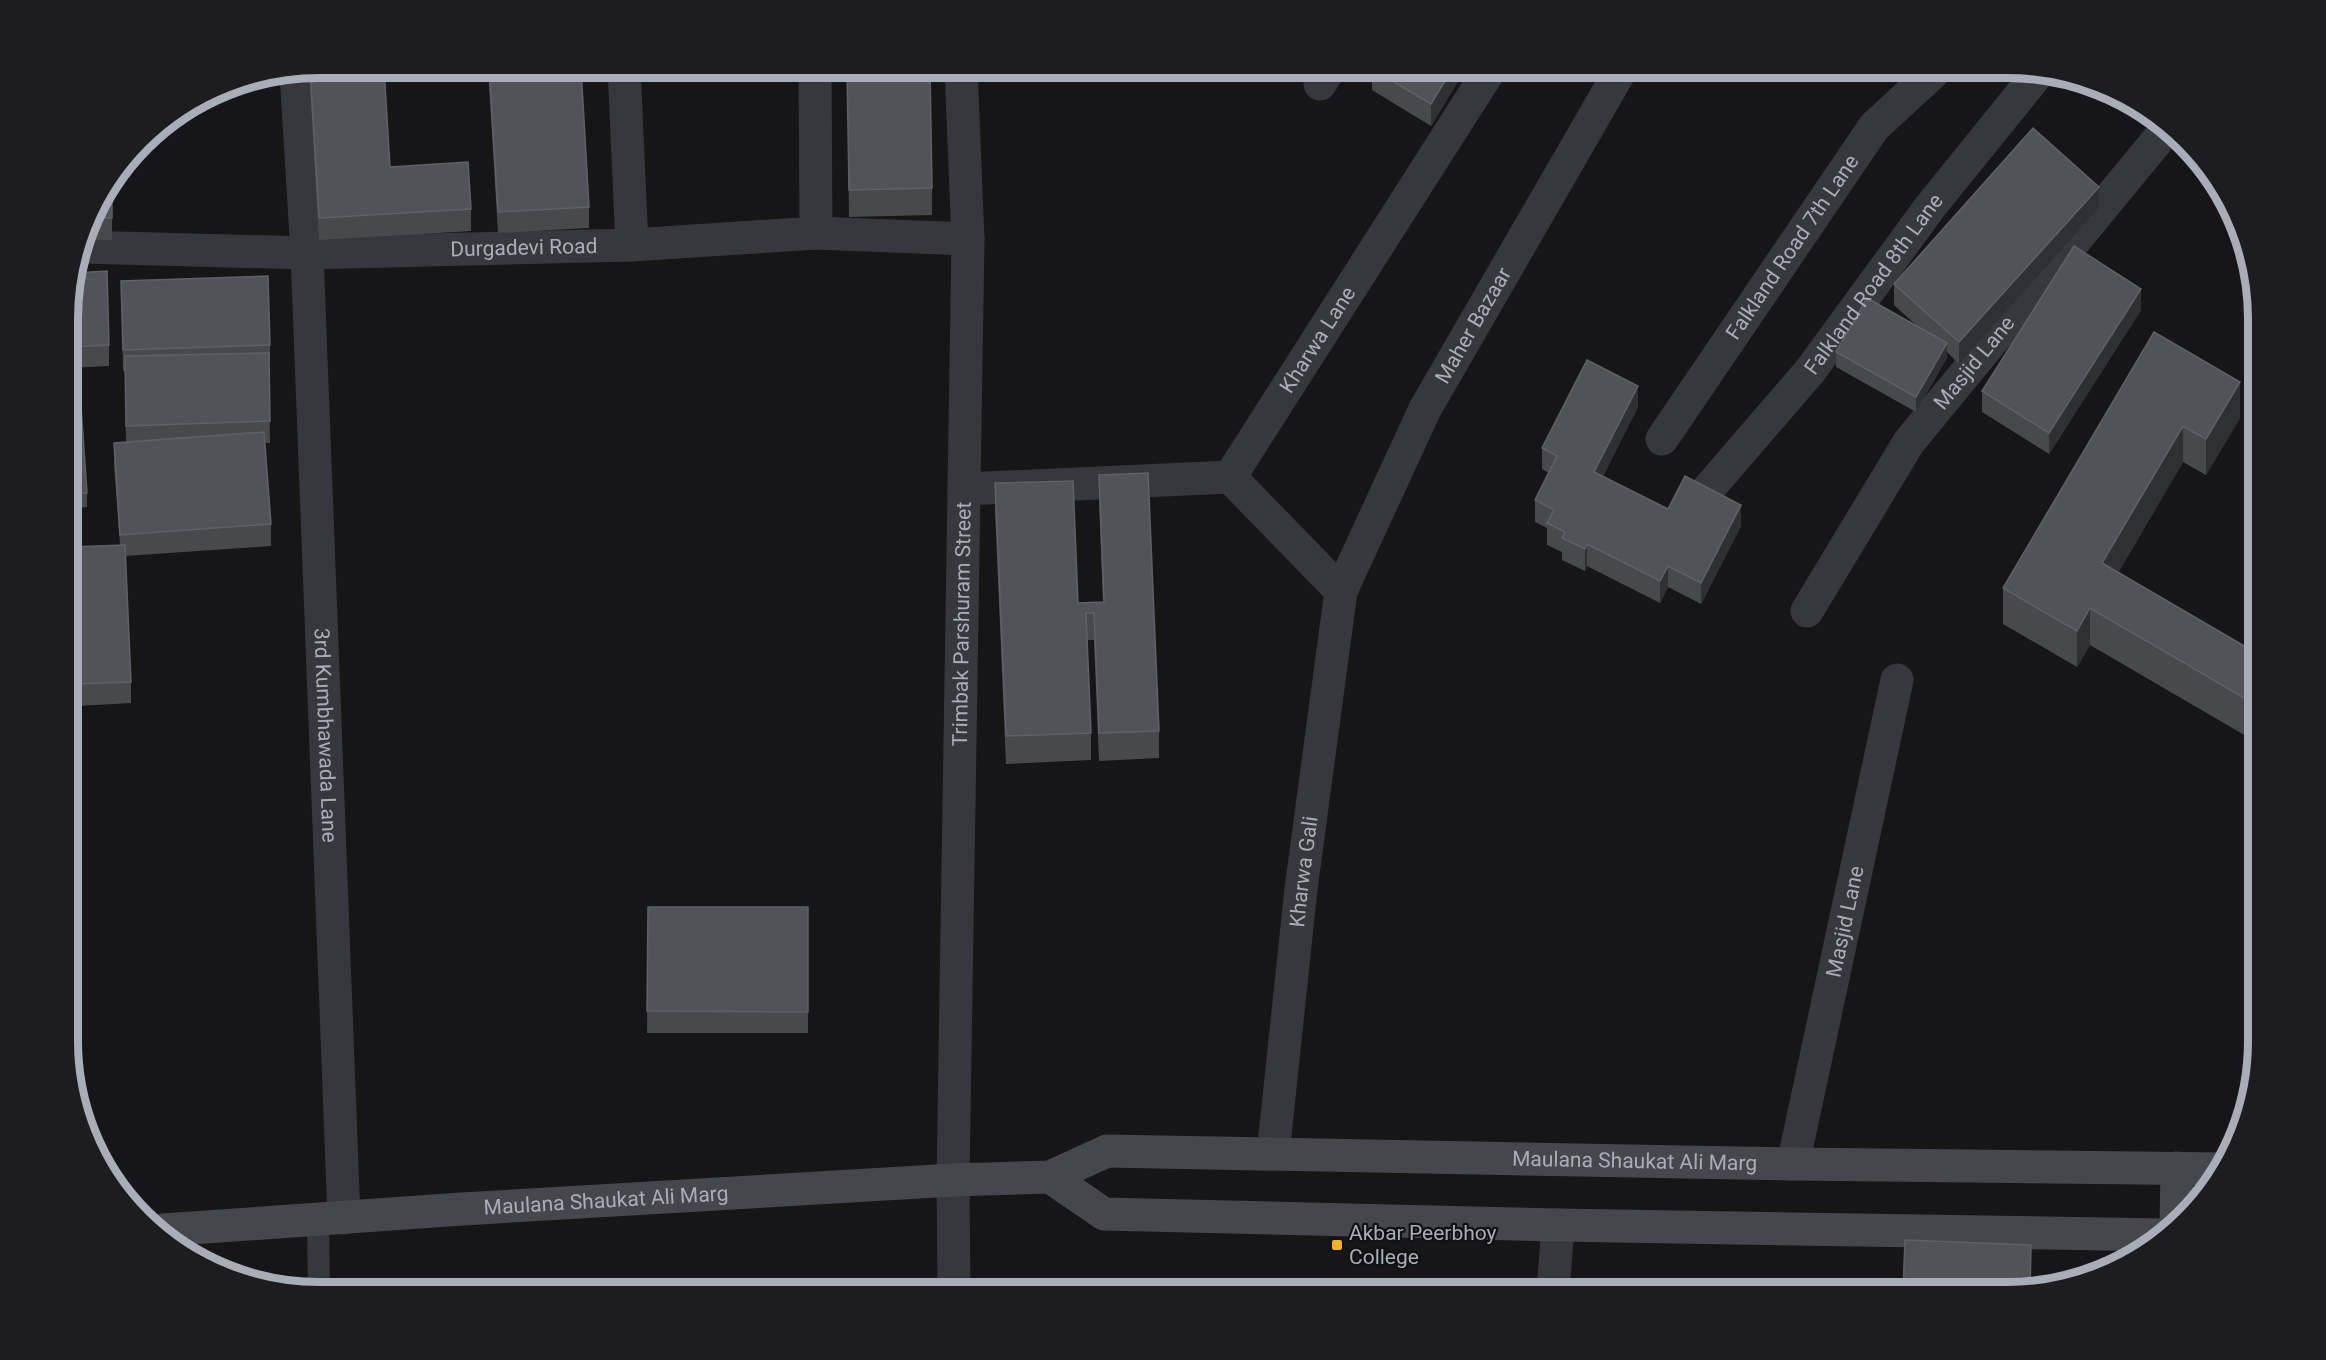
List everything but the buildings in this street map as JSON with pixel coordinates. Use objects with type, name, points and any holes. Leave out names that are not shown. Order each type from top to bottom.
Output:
[{"type":"main road","name":"Maulana Shaukat Ali Marg","points":[[169,1230],[331,1220],[486,1207],[953,1180],[1050,1177],[1107,1151],[1793,1164],[2211,1169]]},
{"type":"main road","points":[[2176,1168],[2176,1212]]},
{"type":"main road","points":[[1050,1177],[1104,1214],[1558,1225],[2150,1235]]},
{"type":"street","points":[[624,78],[632,245]]},
{"type":"street","points":[[815,78],[816,233]]},
{"type":"street","name":"Trimbak Parshuram Street","points":[[954,1282],[953,1180],[968,239],[961,78]]},
{"type":"street","name":"Kharwa Lane","points":[[1230,477],[1485,78]]},
{"type":"street","name":"Maher Bazaar","points":[[1341,591],[1425,409],[1616,78]]},
{"type":"street","name":"Falkland Road 7th Lane","points":[[1662,439],[1874,127],[1927,78]]},
{"type":"street","name":"3rd Kumbhawada Lane","points":[[296,79],[307,253],[331,1220]]},
{"type":"street","name":"Falkland Road 8th Lane","points":[[1704,494],[1810,371],[1930,207],[2033,80]]},
{"type":"street","name":"Masjid Lane","points":[[1807,611],[1909,442],[2162,135]]},
{"type":"street","name":"Durgadevi Road","points":[[89,247],[307,253],[632,245],[816,233],[968,239]]},
{"type":"street","points":[[964,489],[1230,477],[1341,591]]},
{"type":"street","name":"Kharwa Gali","points":[[1273,1154],[1301,889],[1341,591]]},
{"type":"street","name":"Masjid Lane","points":[[1793,1164],[1897,680]]},
{"type":"street","points":[[1554,1282],[1558,1225]]},
{"type":"lane","points":[[321,1282],[331,1220]]},
{"type":"place","name":"Akbar Peerbhoy College","points":[[1337,1245]]}]
